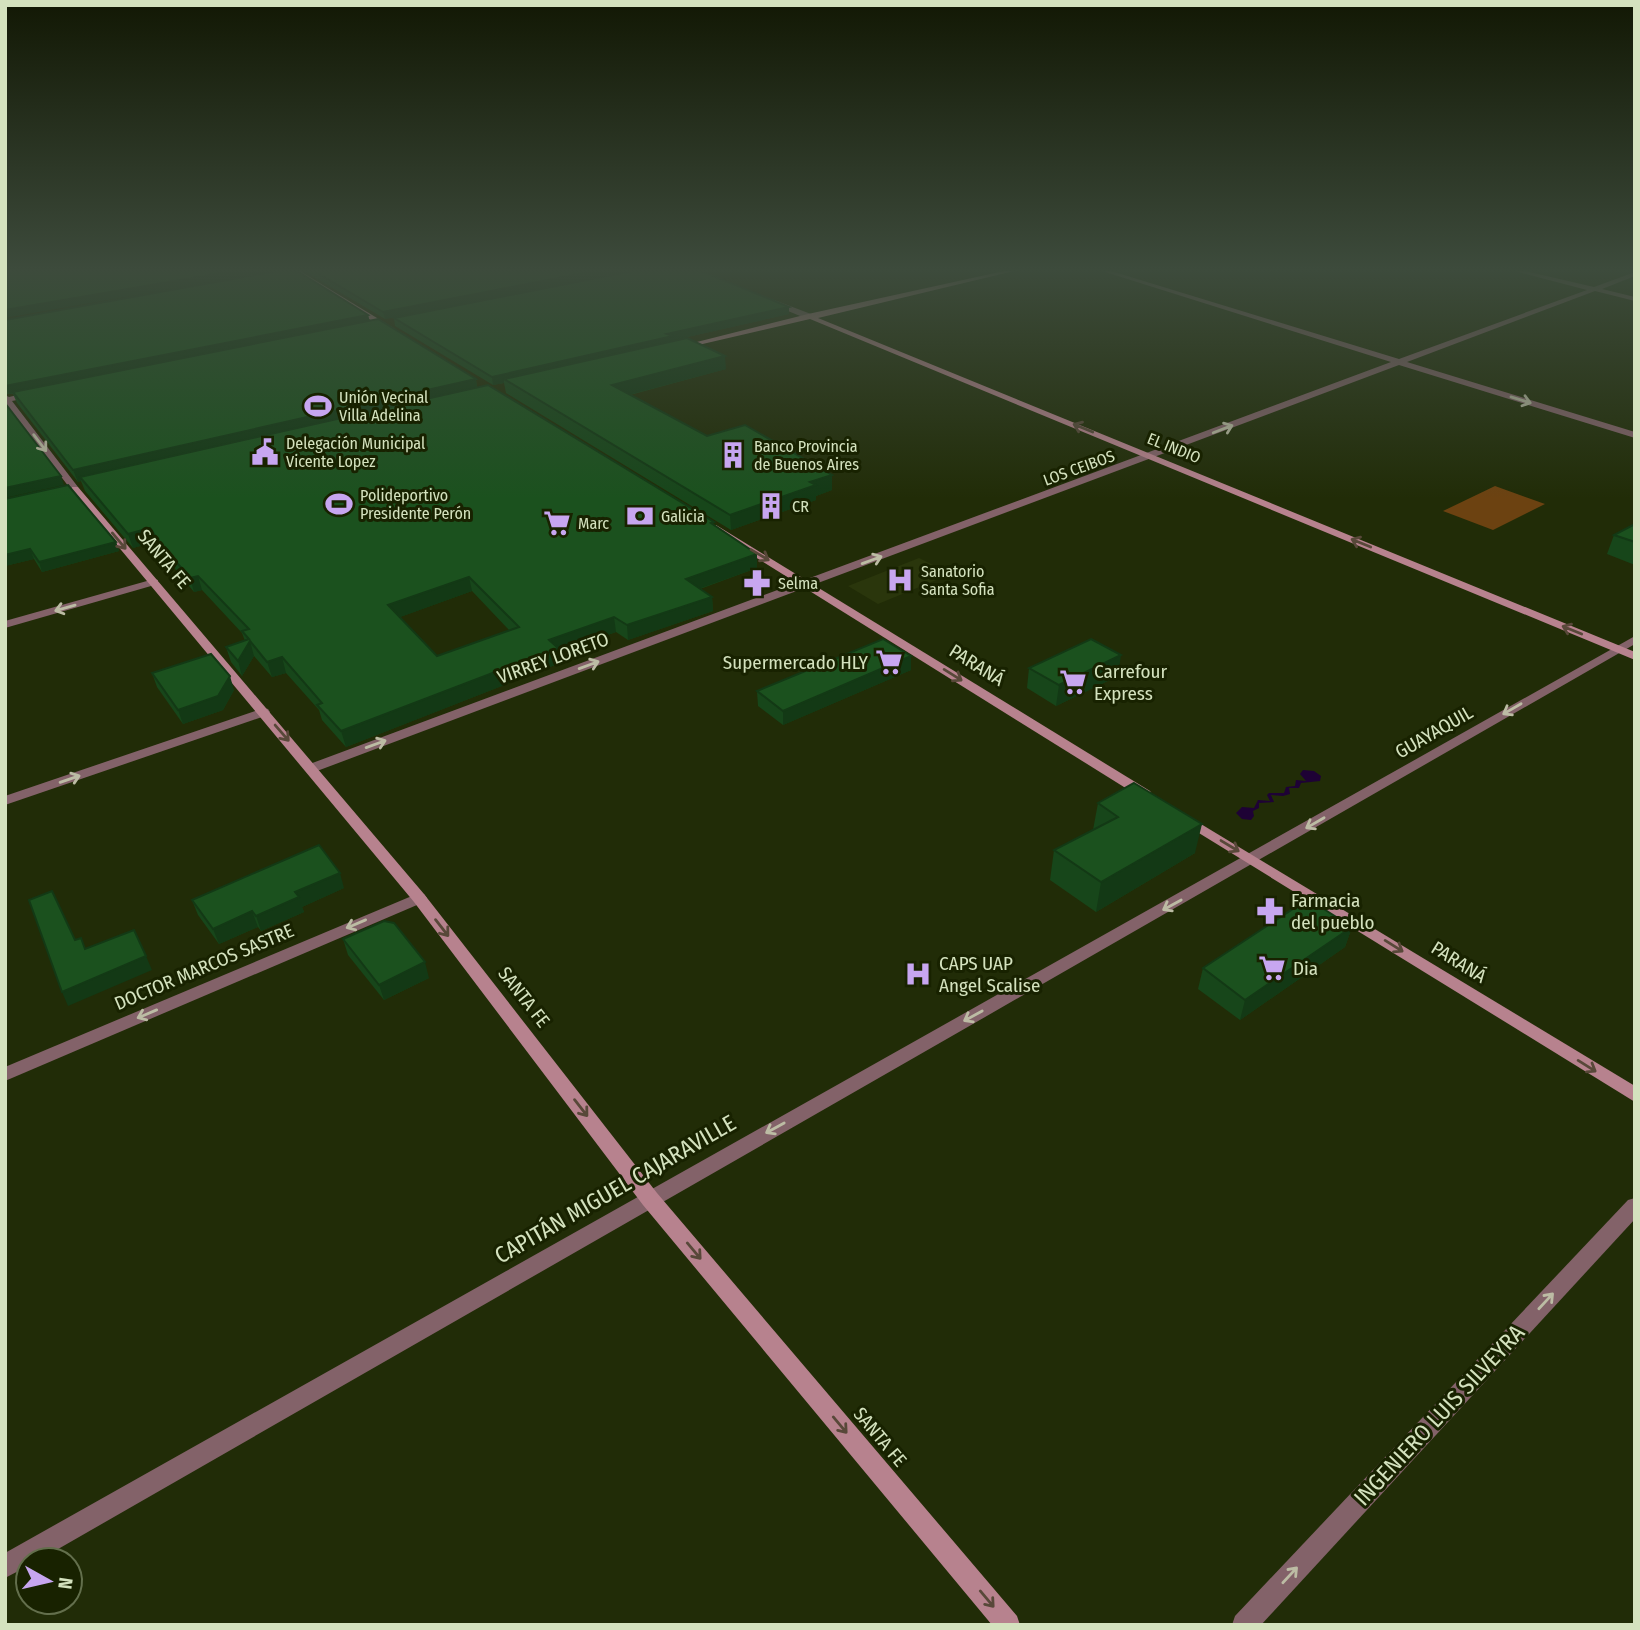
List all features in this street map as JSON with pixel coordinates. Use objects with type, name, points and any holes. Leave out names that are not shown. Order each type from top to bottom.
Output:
[{"type":"street","points":[[667,350],[679,347]]},
{"type":"street","name":"EL INDIO","points":[[884,347],[1635,656]]},
{"type":"street","points":[[1352,347],[1635,435]]},
{"type":"street","name":"LOS CEIBOS","points":[[808,584],[1440,347]]},
{"type":"street","points":[[6,399],[48,392]]},
{"type":"street","name":"SANTA FE","points":[[6,399],[76,488],[419,898],[650,1199],[1008,1625]]},
{"type":"street","name":"PARANÁ","points":[[703,520],[1158,803]]},
{"type":"street","points":[[5,625],[154,582]]},
{"type":"street","name":"VIRREY LORETO","points":[[312,768],[808,584]]},
{"type":"street","name":"GUAYAQUIL","points":[[1252,859],[1635,639]]},
{"type":"street","points":[[5,802],[264,712]]},
{"type":"street","name":"PARANÁ","points":[[1170,810],[1635,1095]]},
{"type":"street","name":"CAPITÁN MIGUEL CAJARAVILLE","points":[[5,1566],[1252,859]]},
{"type":"street","name":"DOCTOR MARCOS SASTRE","points":[[5,1074],[419,898]]},
{"type":"street","name":"INGENIERO LUIS SILVEYRA","points":[[1244,1625],[1635,1206]]},
{"type":"shaded area","points":[[1495,486],[1545,504],[1493,530],[1443,511]]},
{"type":"shaded area","name":"Sanatorio Santa Sofia","points":[[919,558],[951,574],[878,604],[848,586]]},
{"type":"shaded area","points":[[1303,770],[1314,771],[1321,776],[1320,781],[1301,783],[1299,788],[1289,788],[1290,794],[1283,796],[1271,795],[1274,802],[1259,803],[1259,808],[1253,811],[1251,820],[1242,819],[1236,813],[1242,807],[1254,808],[1258,800],[1270,801],[1267,795],[1269,793],[1284,793],[1286,787],[1295,786],[1296,780],[1306,781],[1300,774]]},
{"type":"building","points":[[5,347],[204,347],[5,386]]},
{"type":"building","points":[[238,347],[424,347],[476,379],[73,470],[13,392]]},
{"type":"building","points":[[442,347],[624,347],[492,377]]},
{"type":"building","points":[[647,347],[706,347],[725,356],[612,385],[707,436],[745,425],[832,475],[810,482],[816,485],[730,515],[504,379]]},
{"type":"building","points":[[488,385],[714,522],[711,523],[757,554],[686,579],[712,597],[627,625],[614,617],[549,640],[558,648],[341,731],[317,705],[322,703],[282,657],[267,662],[250,641],[238,661],[226,647],[249,639],[242,631],[249,629],[198,576],[190,578],[164,550],[150,528],[128,534],[80,477]],"holes":[[[469,577],[519,627],[437,656],[388,605]]]},
{"type":"building","points":[[5,403],[61,476],[5,488]]},
{"type":"building","points":[[68,485],[116,542],[39,562],[30,549],[5,555],[5,499]]},
{"type":"building","points":[[1635,524],[1635,542],[1614,535]]},
{"type":"building","points":[[883,639],[911,656],[783,711],[757,691]]},
{"type":"building","points":[[1091,639],[1121,655],[1059,685],[1029,668]]},
{"type":"building","points":[[211,654],[230,676],[218,696],[178,710],[152,673]]},
{"type":"building","points":[[1134,783],[1202,824],[1101,882],[1054,850],[1118,817],[1098,803]]},
{"type":"building","points":[[319,845],[340,873],[295,892],[299,897],[256,916],[252,911],[213,929],[192,900]]},
{"type":"building","points":[[52,891],[75,940],[81,938],[85,949],[134,930],[146,956],[62,992],[29,900]]},
{"type":"building","points":[[1308,899],[1352,927],[1245,1000],[1203,968]]},
{"type":"building","points":[[384,921],[394,923],[425,962],[379,985],[343,939]]},
{"type":"place","name":"Unión Vecinal Villa Adelina","points":[[318,406]]},
{"type":"place","name":"Delegación Municipal Vicente Lopez","points":[[265,452]]},
{"type":"place","name":"Banco Provincia de Buenos Aires","points":[[733,455]]},
{"type":"place","name":"Polideportivo Presidente Perón","points":[[339,504]]},
{"type":"place","name":"CR","points":[[771,506]]},
{"type":"place","name":"Galicia","points":[[640,516]]},
{"type":"place","name":"Marc","points":[[557,523]]},
{"type":"place","name":"Sanatorio Santa Sofia","points":[[900,580]]},
{"type":"place","name":"Selma","points":[[757,583]]},
{"type":"place","name":"Supermercado HLY","points":[[889,662]]},
{"type":"place","name":"Carrefour Express","points":[[1073,682]]},
{"type":"place","name":"Farmacia del pueblo","points":[[1270,911]]},
{"type":"place","name":"Dia","points":[[1272,968]]},
{"type":"place","name":"CAPS UAP Angel Scalise","points":[[918,974]]}]
